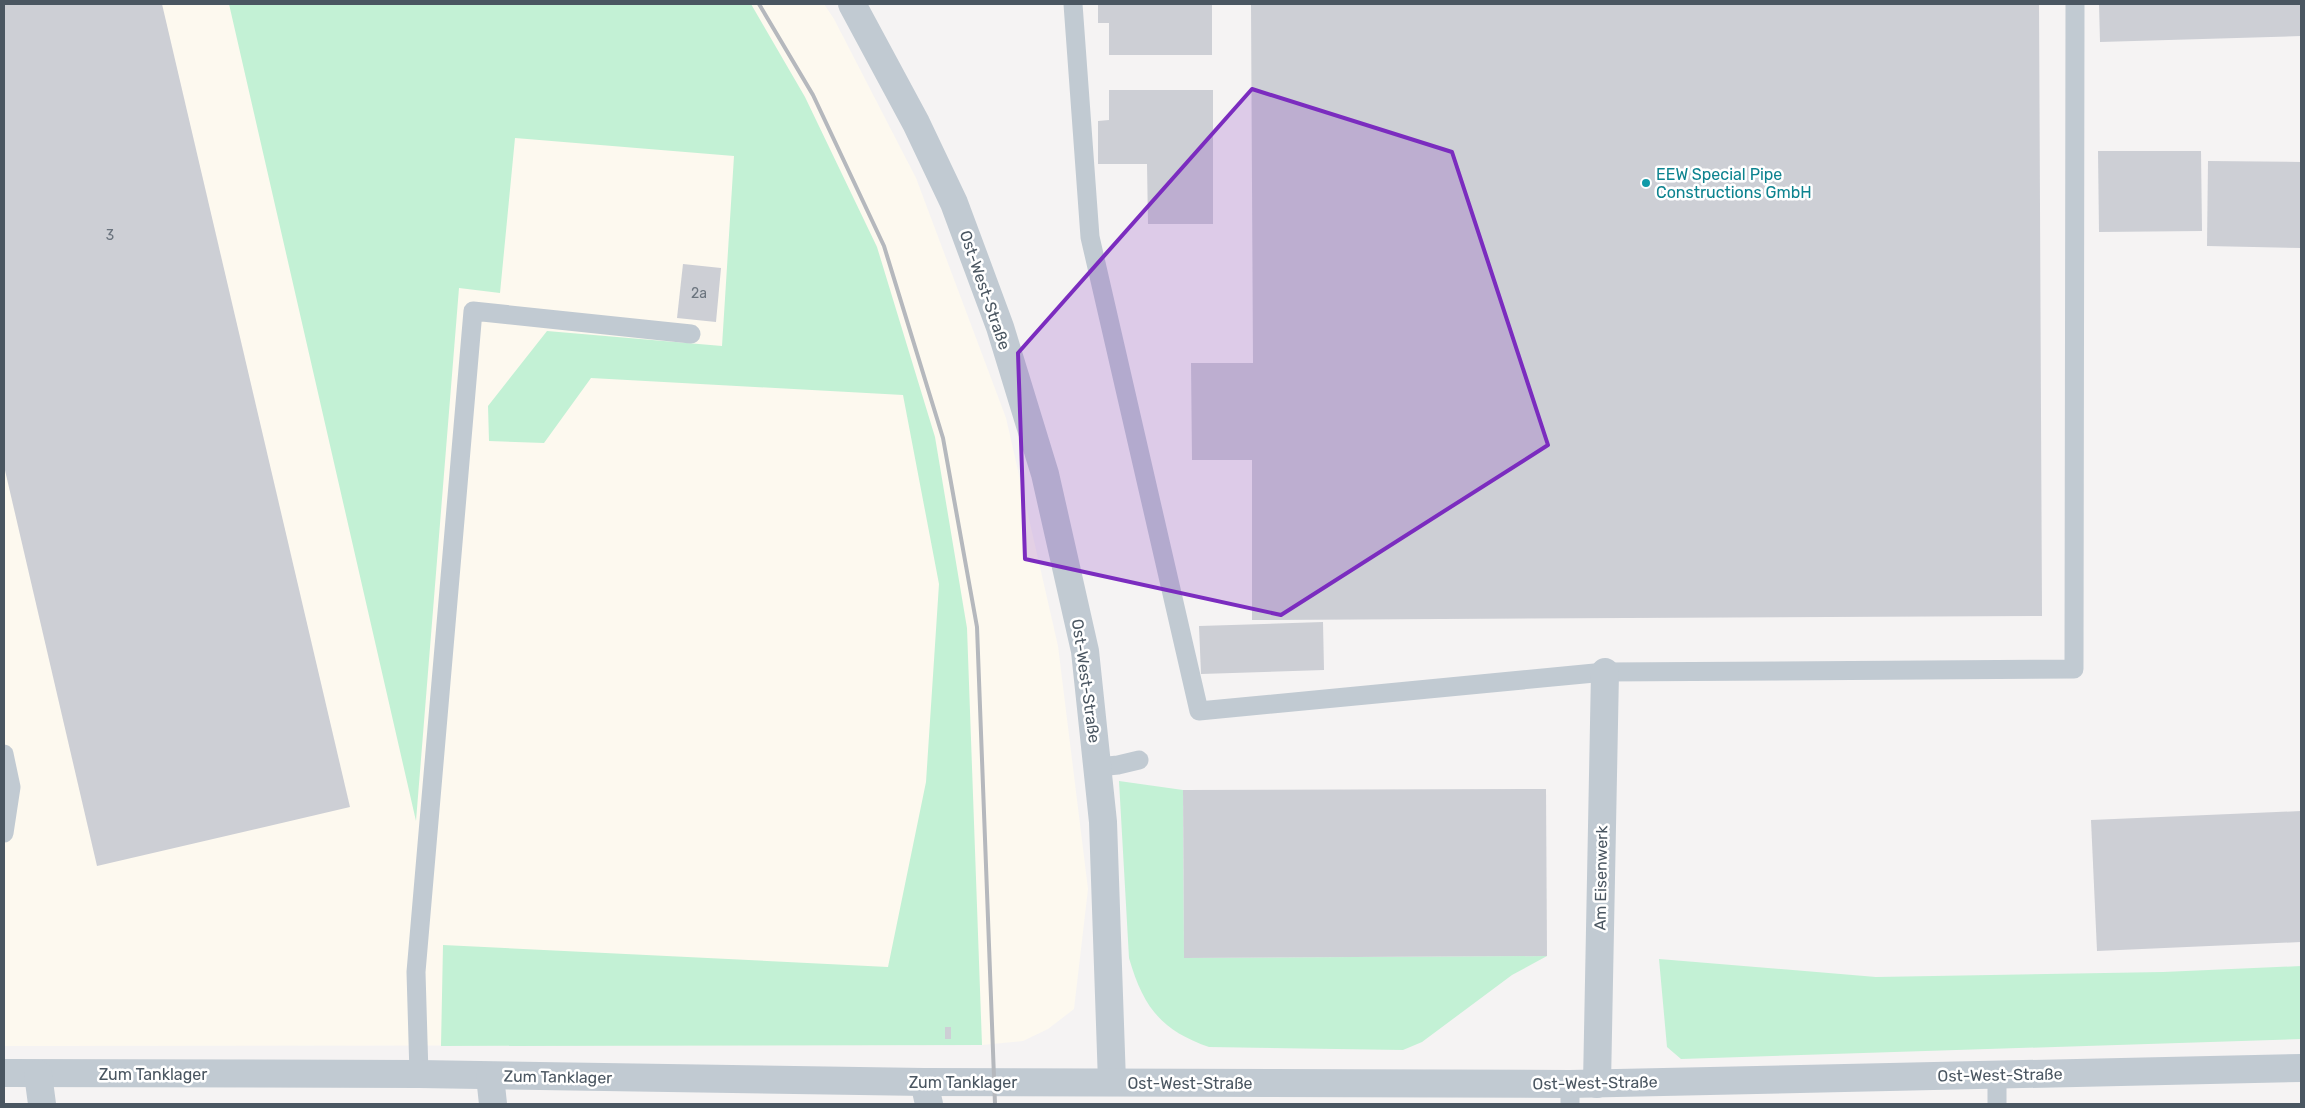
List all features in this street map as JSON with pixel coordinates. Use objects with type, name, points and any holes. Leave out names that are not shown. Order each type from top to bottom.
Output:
[{"type":"street","name":"Ost-West-Straße","points":[[852,4],[916,123],[954,203],[1000,327],[1045,474],[1085,651],[1098,767],[1104,822],[1112,1082],[1570,1094],[1597,1084],[2301,1068]]},
{"type":"street","name":"Am Eisenwerk","points":[[1597,1084],[1605,672]]},
{"type":"street","name":"Zum Tanklager","points":[[4,1073],[418,1074],[926,1093],[1112,1082]]},
{"type":"street","points":[[38,1074],[42,1104]]},
{"type":"street","points":[[490,1076],[493,1104]]},
{"type":"lane","points":[[1073,4],[1090,236],[1199,712],[1605,672],[2074,669],[2075,4]]},
{"type":"lane","points":[[418,1074],[416,972],[473,311],[691,334]]},
{"type":"lane","points":[[4,754],[11,787],[4,832]]},
{"type":"lane","points":[[1098,767],[1139,760]]},
{"type":"lane","points":[[1997,1075],[1997,1104]]},
{"type":"highlighted area","points":[[1252,89],[1452,152],[1548,445],[1281,615],[1025,559],[1018,353]]},
{"type":"shaded area","points":[[4,4],[824,4],[834,19],[916,178],[1006,418],[1058,646],[1088,889],[1074,1009],[1048,1029],[1023,1041],[982,1045],[4,1046]]},
{"type":"green space","points":[[229,4],[751,4],[805,97],[877,247],[935,437],[967,628],[982,1045],[441,1046],[443,945],[888,967],[926,782],[939,584],[903,395],[591,378],[544,443],[489,441],[488,406],[547,331],[722,346],[734,156],[515,138],[500,293],[459,288],[416,821]]},
{"type":"green space","points":[[1119,781],[1183,790],[1184,958],[1547,956],[1512,975],[1422,1042],[1403,1050],[1209,1047],[1178,1033],[1166,1024],[1148,1003],[1134,975],[1129,958]]},
{"type":"green space","points":[[1659,959],[1876,977],[2163,972],[2301,966],[2301,1039],[1681,1059],[1667,1047]]},
{"type":"building","points":[[4,4],[162,4],[350,807],[97,866],[4,466]]},
{"type":"building","points":[[1098,4],[1212,4],[1212,55],[1109,55],[1109,23],[1098,23]]},
{"type":"building","name":"EEW Special Pipe Constructions GmbH","points":[[1251,4],[2039,4],[2042,616],[1252,620],[1252,460],[1192,460],[1191,363],[1253,363]]},
{"type":"building","points":[[2099,4],[2301,4],[2301,36],[2100,42]]},
{"type":"building","points":[[1109,90],[1213,90],[1213,224],[1148,224],[1147,164],[1098,164],[1098,121],[1109,120]]},
{"type":"building","points":[[2098,151],[2201,151],[2202,231],[2099,232]]},
{"type":"building","points":[[2208,161],[2301,162],[2301,248],[2207,246]]},
{"type":"building","points":[[683,264],[721,268],[716,322],[677,318]]},
{"type":"building","points":[[1323,622],[1324,670],[1201,674],[1199,626]]},
{"type":"building","points":[[1546,789],[1547,956],[1184,958],[1183,790]]},
{"type":"building","points":[[2301,811],[2301,942],[2097,951],[2091,820]]},
{"type":"building","points":[[945,1027],[951,1027],[951,1039],[945,1039]]},
{"type":"railway","points":[[759,4],[813,95],[884,246],[943,438],[977,627],[995,1104]]},
{"type":"place","name":"EEW Special Pipe Constructions GmbH","points":[[1646,183]]}]
